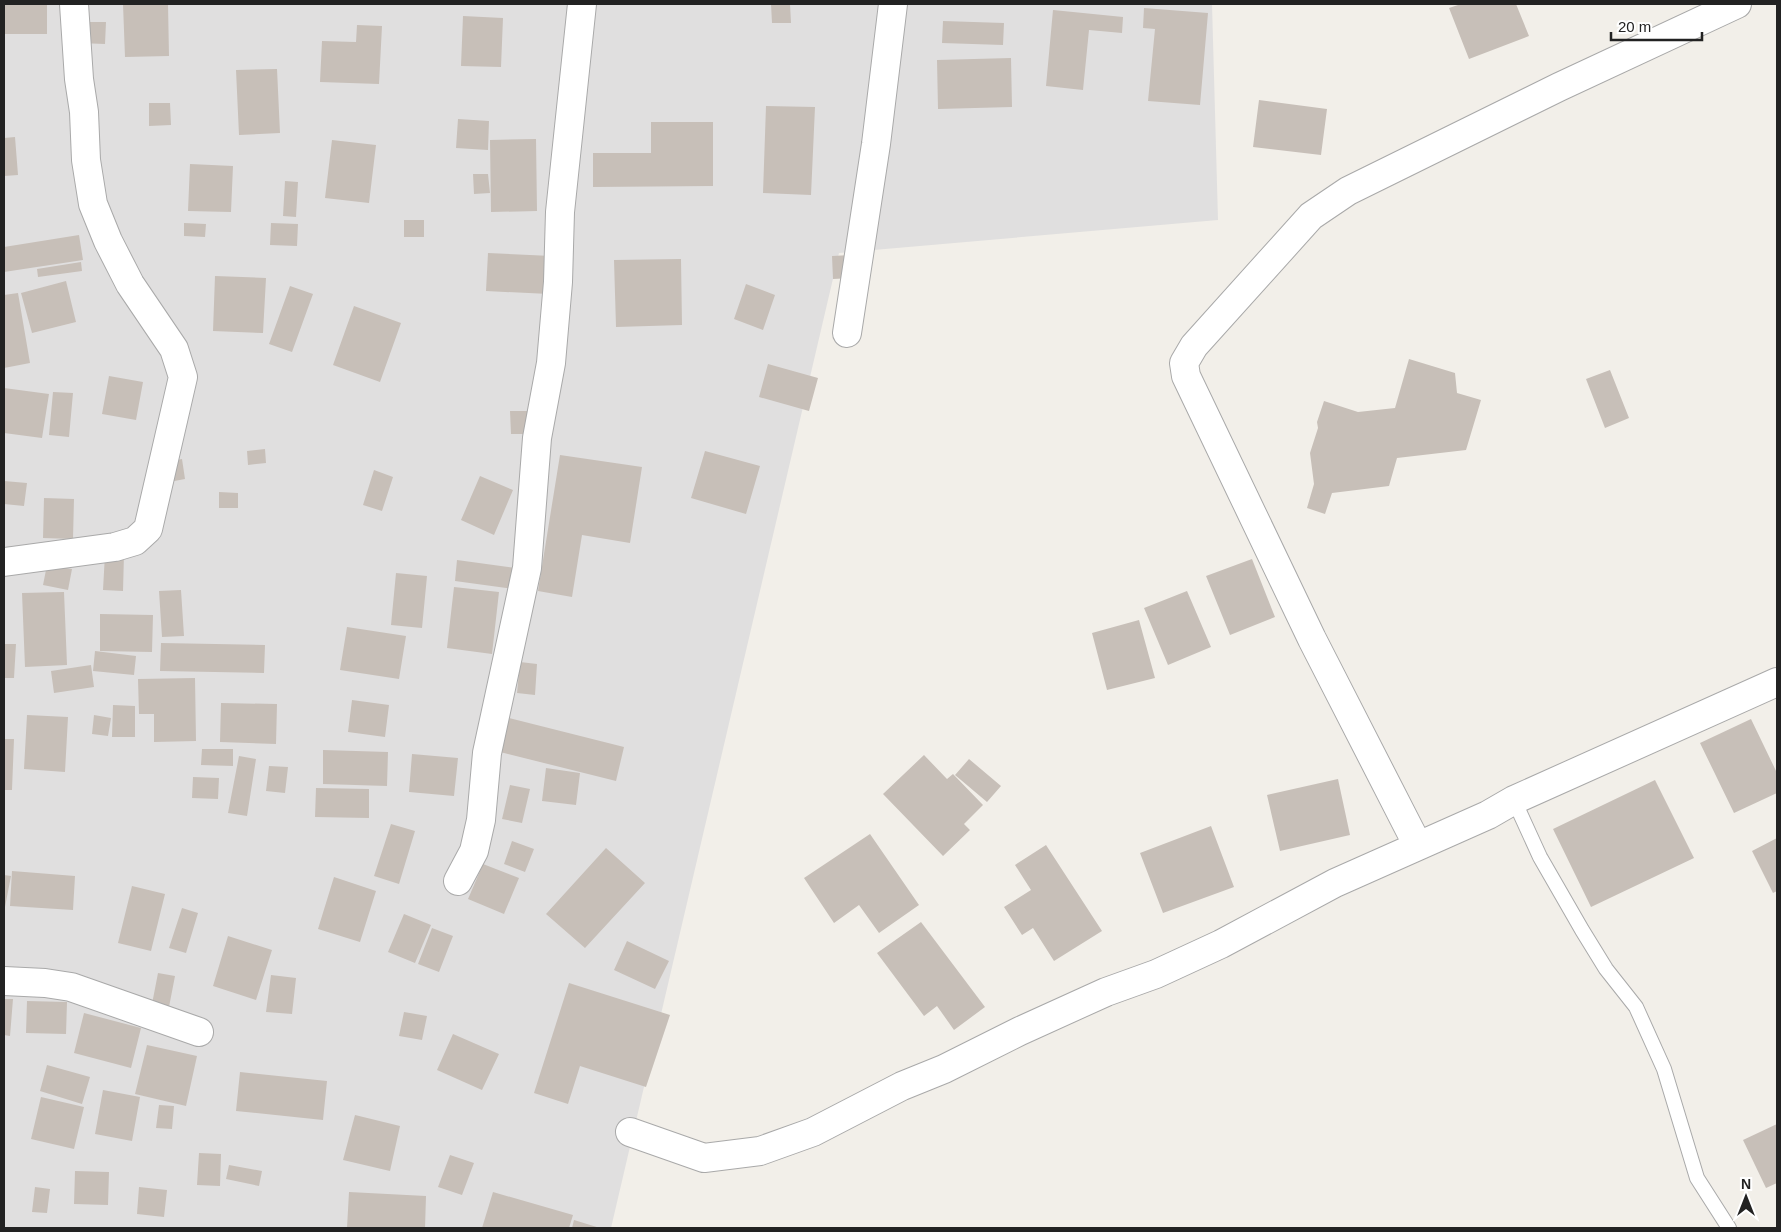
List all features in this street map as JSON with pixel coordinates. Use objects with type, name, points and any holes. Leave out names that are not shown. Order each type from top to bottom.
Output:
[{"type":"street","points":[[4,562],[115,547],[135,541],[148,529],[183,377],[174,349],[130,284],[108,241],[93,204],[86,160],[84,112],[74,4]]},
{"type":"street","points":[[458,880],[474,851],[482,820],[487,753],[527,568],[538,438],[551,364],[558,282],[560,212],[582,4]]},
{"type":"street","points":[[847,332],[876,144],[893,4]]},
{"type":"street","points":[[1418,846],[1312,639],[1186,376],[1184,363],[1194,346],[1298,231],[1312,216],[1334,200],[1348,191],[1550,91],[1737,4]]},
{"type":"street","points":[[630,1132],[704,1158],[760,1151],[813,1132],[902,1086],[944,1069],[1020,1031],[1106,992],[1156,974],[1221,944],[1335,883],[1777,682]]},
{"type":"street","points":[[4,982],[45,983],[64,986],[199,1032]]},
{"type":"lane","points":[[1514,800],[1540,857],[1582,930],[1606,969],[1636,1007],[1664,1068],[1697,1178],[1729,1228]]},
{"type":"shaded area","points":[[4,4],[1212,4],[1218,220],[839,253],[611,1228],[4,1228]]},
{"type":"building","points":[[4,4],[47,4],[47,34],[4,34]]},
{"type":"building","points":[[123,4],[168,4],[169,56],[125,57]]},
{"type":"building","points":[[771,4],[790,4],[791,23],[772,23]]},
{"type":"building","points":[[1461,4],[1516,4],[1529,36],[1469,59],[1449,8]]},
{"type":"building","points":[[1144,8],[1208,13],[1200,105],[1148,101],[1155,29],[1143,28]]},
{"type":"building","points":[[1053,10],[1123,17],[1122,33],[1089,30],[1083,90],[1046,86]]},
{"type":"building","points":[[463,16],[503,18],[501,67],[461,66]]},
{"type":"building","points":[[943,21],[1004,23],[1003,45],[942,43]]},
{"type":"building","points":[[80,22],[106,22],[105,44],[79,43]]},
{"type":"building","points":[[357,25],[382,26],[379,84],[320,82],[322,41],[356,42]]},
{"type":"building","points":[[1011,58],[1012,107],[938,109],[937,60]]},
{"type":"building","points":[[277,69],[280,133],[239,135],[236,70]]},
{"type":"building","points":[[1259,100],[1327,109],[1321,155],[1253,147]]},
{"type":"building","points":[[149,103],[170,103],[171,125],[149,126]]},
{"type":"building","points":[[766,106],[815,107],[811,195],[763,193]]},
{"type":"building","points":[[458,119],[489,121],[488,150],[456,148]]},
{"type":"building","points":[[651,122],[713,122],[713,186],[593,187],[593,153],[651,153]]},
{"type":"building","points":[[15,137],[18,175],[4,176],[4,138]]},
{"type":"building","points":[[536,139],[537,211],[491,212],[490,140]]},
{"type":"building","points":[[332,140],[376,145],[369,203],[325,198]]},
{"type":"building","points":[[190,164],[233,166],[231,212],[188,211]]},
{"type":"building","points":[[473,174],[488,174],[490,193],[474,194]]},
{"type":"building","points":[[285,181],[298,182],[296,217],[283,216]]},
{"type":"building","points":[[404,220],[424,220],[424,237],[404,237]]},
{"type":"building","points":[[184,223],[206,224],[205,237],[184,236]]},
{"type":"building","points":[[271,223],[298,224],[297,246],[270,245]]},
{"type":"building","points":[[79,235],[83,260],[4,272],[4,247]]},
{"type":"building","points":[[488,253],[551,256],[549,294],[486,291]]},
{"type":"building","points":[[851,255],[852,278],[833,279],[832,256]]},
{"type":"building","points":[[681,259],[682,325],[616,327],[614,260]]},
{"type":"building","points":[[81,262],[82,271],[38,277],[37,269]]},
{"type":"building","points":[[215,276],[266,278],[263,333],[213,331]]},
{"type":"building","points":[[66,281],[76,322],[32,333],[21,293]]},
{"type":"building","points":[[746,284],[775,295],[763,330],[734,319]]},
{"type":"building","points":[[290,286],[313,294],[292,352],[269,344]]},
{"type":"building","points":[[18,293],[30,363],[4,368],[4,295]]},
{"type":"building","points":[[354,306],[401,323],[380,382],[333,365]]},
{"type":"building","points":[[1409,359],[1455,373],[1457,393],[1481,400],[1466,450],[1397,458],[1389,486],[1332,493],[1325,514],[1307,508],[1314,484],[1310,453],[1324,401],[1358,412],[1395,408]]},
{"type":"building","points":[[768,364],[818,378],[809,411],[759,397]]},
{"type":"building","points":[[1610,370],[1629,418],[1605,428],[1586,379]]},
{"type":"building","points":[[109,376],[143,382],[136,420],[102,414]]},
{"type":"building","points":[[4,388],[49,394],[42,438],[4,433]]},
{"type":"building","points":[[53,392],[73,393],[69,437],[49,435]]},
{"type":"building","points":[[510,411],[528,411],[528,434],[511,434]]},
{"type":"building","points":[[265,449],[266,463],[248,465],[247,451]]},
{"type":"building","points":[[705,451],[760,466],[746,514],[691,498]]},
{"type":"building","points":[[560,455],[642,467],[630,543],[582,535],[572,597],[538,591]]},
{"type":"building","points":[[182,459],[185,479],[169,482],[166,462]]},
{"type":"building","points":[[374,470],[393,477],[382,511],[363,505]]},
{"type":"building","points":[[480,476],[513,490],[494,535],[461,520]]},
{"type":"building","points":[[4,481],[27,483],[24,506],[4,504]]},
{"type":"building","points":[[219,492],[238,493],[238,508],[219,508]]},
{"type":"building","points":[[44,498],[74,499],[73,539],[43,538]]},
{"type":"building","points":[[105,554],[124,554],[123,591],[103,590]]},
{"type":"building","points":[[1252,559],[1275,617],[1230,635],[1206,576]]},
{"type":"building","points":[[457,560],[516,568],[513,589],[455,581]]},
{"type":"building","points":[[47,565],[72,569],[68,590],[43,585]]},
{"type":"building","points":[[396,573],[427,576],[422,628],[391,625]]},
{"type":"building","points":[[454,587],[499,592],[492,654],[447,648]]},
{"type":"building","points":[[181,590],[184,636],[162,637],[159,591]]},
{"type":"building","points":[[1187,591],[1211,647],[1168,665],[1144,608]]},
{"type":"building","points":[[64,592],[67,665],[25,667],[22,593]]},
{"type":"building","points":[[100,614],[153,615],[152,652],[100,651]]},
{"type":"building","points":[[1139,620],[1155,678],[1107,690],[1092,633]]},
{"type":"building","points":[[347,627],[406,636],[399,679],[340,670]]},
{"type":"building","points":[[161,643],[265,645],[264,673],[160,671]]},
{"type":"building","points":[[4,644],[16,644],[14,678],[4,678]]},
{"type":"building","points":[[95,651],[136,656],[134,675],[93,671]]},
{"type":"building","points":[[520,662],[537,664],[535,695],[517,693]]},
{"type":"building","points":[[91,665],[94,687],[54,693],[51,671]]},
{"type":"building","points":[[195,678],[196,741],[154,742],[154,714],[139,714],[138,679]]},
{"type":"building","points":[[352,700],[389,705],[385,737],[348,732]]},
{"type":"building","points":[[221,703],[277,704],[276,744],[220,742]]},
{"type":"building","points":[[113,705],[135,706],[135,737],[112,737]]},
{"type":"building","points":[[27,715],[68,717],[65,772],[24,769]]},
{"type":"building","points":[[94,715],[111,718],[108,736],[92,734]]},
{"type":"building","points":[[509,718],[624,747],[616,781],[500,752]]},
{"type":"building","points":[[1751,719],[1777,773],[1777,793],[1734,813],[1700,743]]},
{"type":"building","points":[[4,739],[14,739],[12,790],[4,790]]},
{"type":"building","points":[[202,749],[233,749],[233,766],[201,765]]},
{"type":"building","points":[[323,750],[388,752],[387,786],[323,784]]},
{"type":"building","points":[[412,754],[458,758],[454,796],[409,792]]},
{"type":"building","points":[[924,755],[947,779],[953,774],[983,805],[964,824],[970,830],[943,856],[883,794]]},
{"type":"building","points":[[239,756],[256,759],[247,816],[228,813]]},
{"type":"building","points":[[969,759],[1001,786],[987,802],[955,775]]},
{"type":"building","points":[[269,766],[288,767],[285,793],[266,791]]},
{"type":"building","points":[[546,768],[580,773],[576,805],[542,801]]},
{"type":"building","points":[[193,777],[219,778],[218,799],[192,798]]},
{"type":"building","points":[[1338,779],[1350,835],[1280,851],[1267,795]]},
{"type":"building","points":[[1655,780],[1694,858],[1591,907],[1553,829]]},
{"type":"building","points":[[510,785],[530,789],[522,823],[502,819]]},
{"type":"building","points":[[316,788],[369,789],[369,818],[315,817]]},
{"type":"building","points":[[391,824],[415,831],[399,884],[374,876]]},
{"type":"building","points":[[1211,826],[1234,887],[1163,913],[1140,853]]},
{"type":"building","points":[[870,834],[919,905],[879,933],[859,905],[834,923],[804,878]]},
{"type":"building","points":[[1777,838],[1777,891],[1773,893],[1752,851]]},
{"type":"building","points":[[512,841],[534,849],[525,872],[504,864]]},
{"type":"building","points":[[1046,845],[1102,931],[1054,961],[1033,928],[1022,935],[1004,907],[1031,890],[1015,865]]},
{"type":"building","points":[[606,848],[645,883],[585,948],[546,914]]},
{"type":"building","points":[[483,864],[519,878],[504,914],[468,899]]},
{"type":"building","points":[[12,871],[75,876],[73,910],[10,906]]},
{"type":"building","points":[[4,875],[11,876],[5,907],[4,907]]},
{"type":"building","points":[[334,877],[376,891],[360,942],[318,929]]},
{"type":"building","points":[[132,886],[165,894],[151,951],[118,943]]},
{"type":"building","points":[[182,908],[198,913],[186,953],[169,948]]},
{"type":"building","points":[[404,914],[431,925],[415,963],[388,952]]},
{"type":"building","points":[[921,922],[985,1007],[954,1030],[937,1006],[924,1016],[877,953]]},
{"type":"building","points":[[432,928],[453,936],[439,972],[418,964]]},
{"type":"building","points":[[228,936],[272,950],[256,1000],[213,986]]},
{"type":"building","points":[[627,941],[669,961],[655,989],[614,970]]},
{"type":"building","points":[[158,973],[175,976],[169,1007],[152,1004]]},
{"type":"building","points":[[271,975],[296,978],[292,1014],[266,1012]]},
{"type":"building","points":[[569,983],[670,1015],[646,1087],[580,1066],[568,1104],[534,1093]]},
{"type":"building","points":[[4,999],[13,999],[10,1036],[4,1035]]},
{"type":"building","points":[[27,1001],[67,1002],[66,1034],[26,1033]]},
{"type":"building","points":[[404,1012],[427,1016],[422,1040],[399,1036]]},
{"type":"building","points":[[84,1013],[141,1028],[131,1068],[74,1053]]},
{"type":"building","points":[[453,1034],[499,1054],[482,1090],[437,1070]]},
{"type":"building","points":[[147,1045],[197,1056],[186,1106],[135,1094]]},
{"type":"building","points":[[47,1065],[90,1077],[82,1104],[40,1091]]},
{"type":"building","points":[[240,1072],[327,1081],[323,1120],[236,1111]]},
{"type":"building","points":[[103,1090],[140,1097],[132,1141],[95,1134]]},
{"type":"building","points":[[41,1097],[84,1107],[74,1149],[31,1139]]},
{"type":"building","points":[[159,1105],[174,1106],[172,1129],[156,1128]]},
{"type":"building","points":[[355,1115],[400,1126],[390,1171],[343,1160]]},
{"type":"building","points":[[1777,1124],[1777,1183],[1766,1188],[1743,1140]]},
{"type":"building","points":[[199,1153],[221,1154],[220,1186],[197,1185]]},
{"type":"building","points":[[450,1155],[474,1163],[462,1195],[438,1187]]},
{"type":"building","points":[[229,1165],[262,1171],[259,1186],[226,1179]]},
{"type":"building","points":[[75,1171],[109,1172],[108,1205],[74,1204]]},
{"type":"building","points":[[35,1187],[50,1189],[47,1213],[32,1212]]},
{"type":"building","points":[[139,1187],[167,1190],[164,1217],[137,1214]]},
{"type":"building","points":[[349,1192],[426,1196],[425,1228],[347,1228]]},
{"type":"building","points":[[493,1192],[573,1215],[569,1228],[482,1228]]},
{"type":"building","points":[[574,1220],[600,1228],[572,1228]]}]
